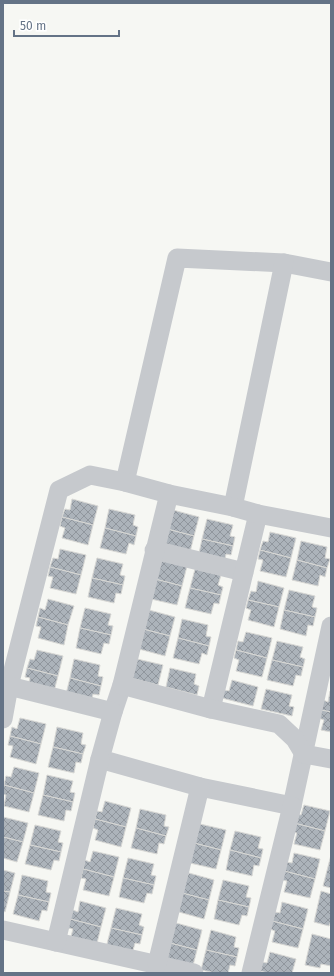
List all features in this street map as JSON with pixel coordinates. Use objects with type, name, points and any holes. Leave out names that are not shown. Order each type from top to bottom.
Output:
[{"type":"street","points":[[125,482],[177,258],[284,263],[331,272]]},
{"type":"street","points":[[233,507],[284,263]]},
{"type":"street","points":[[3,719],[59,490],[90,475],[258,514],[331,528]]},
{"type":"street","points":[[56,942],[100,760],[122,685],[169,494]]},
{"type":"street","points":[[211,709],[258,514]]},
{"type":"street","points":[[154,550],[244,572]]},
{"type":"street","points":[[251,973],[304,754],[331,626]]},
{"type":"street","points":[[122,685],[211,709],[279,724],[295,739],[304,754],[331,759]]},
{"type":"street","points":[[10,686],[113,712]]},
{"type":"street","points":[[100,760],[200,787],[292,806]]},
{"type":"street","points":[[157,964],[200,787]]},
{"type":"street","points":[[3,930],[194,973]]},
{"type":"building","points":[[72,499],[98,506],[93,525],[62,517],[65,509],[70,510]]},
{"type":"building","points":[[109,509],[135,515],[133,525],[138,527],[136,536],[105,528]]},
{"type":"building","points":[[173,510],[199,517],[194,536],[163,528]]},
{"type":"building","points":[[62,517],[93,525],[88,545],[62,538],[65,528],[60,526]]},
{"type":"building","points":[[207,519],[233,525],[230,536],[235,537],[233,546],[202,539]]},
{"type":"building","points":[[105,528],[136,536],[134,545],[129,543],[126,554],[100,548]]},
{"type":"building","points":[[163,528],[194,536],[189,556],[163,549]]},
{"type":"building","points":[[270,532],[296,538],[291,558],[260,550],[263,541],[268,542]]},
{"type":"building","points":[[202,539],[233,546],[231,555],[226,554],[224,564],[198,558]]},
{"type":"building","points":[[301,541],[327,547],[325,558],[330,559],[327,568],[297,560]]},
{"type":"building","points":[[60,549],[86,555],[81,575],[50,567],[53,558],[58,559]]},
{"type":"building","points":[[260,550],[291,558],[286,577],[260,571],[263,560],[258,559]]},
{"type":"building","points":[[97,558],[123,564],[120,575],[125,576],[123,585],[92,578]]},
{"type":"building","points":[[161,560],[187,566],[182,586],[151,578]]},
{"type":"building","points":[[297,560],[327,568],[325,577],[320,575],[318,586],[292,580]]},
{"type":"building","points":[[50,567],[81,575],[76,594],[50,588],[53,577],[48,576]]},
{"type":"building","points":[[195,569],[221,575],[218,585],[223,587],[221,595],[190,588]]},
{"type":"building","points":[[92,578],[123,585],[121,594],[116,593],[114,603],[88,597]]},
{"type":"building","points":[[151,578],[182,586],[177,605],[151,599]]},
{"type":"building","points":[[258,581],[284,588],[279,607],[248,600],[251,591],[256,592]]},
{"type":"building","points":[[190,588],[221,595],[219,604],[214,603],[211,614],[185,608]]},
{"type":"building","points":[[289,590],[315,596],[312,607],[317,608],[315,617],[284,610]]},
{"type":"building","points":[[48,599],[74,606],[68,625],[38,617],[40,608],[45,610]]},
{"type":"building","points":[[248,600],[279,607],[274,627],[248,620],[251,610],[246,608]]},
{"type":"building","points":[[85,608],[111,614],[108,625],[113,626],[111,635],[80,628]]},
{"type":"building","points":[[149,610],[175,617],[170,636],[139,628]]},
{"type":"building","points":[[284,610],[315,617],[313,626],[308,625],[306,636],[280,629]]},
{"type":"building","points":[[38,617],[68,625],[64,645],[38,638],[41,627],[36,626]]},
{"type":"building","points":[[182,619],[208,625],[206,636],[211,637],[209,646],[178,638]]},
{"type":"building","points":[[80,628],[111,635],[109,644],[104,643],[101,654],[76,648]]},
{"type":"building","points":[[139,628],[170,636],[165,656],[139,649]]},
{"type":"building","points":[[246,632],[272,638],[267,658],[236,650],[238,641],[243,642]]},
{"type":"building","points":[[178,638],[209,646],[207,655],[202,653],[199,664],[173,658]]},
{"type":"building","points":[[277,641],[303,647],[300,657],[305,659],[303,667],[272,660]]},
{"type":"building","points":[[37,650],[63,656],[58,676],[27,668],[30,659],[34,660]]},
{"type":"building","points":[[236,650],[267,658],[262,677],[236,671],[239,660],[234,658]]},
{"type":"building","points":[[74,659],[100,665],[98,676],[103,677],[101,686],[70,678]]},
{"type":"building","points":[[137,659],[163,665],[158,685],[127,677]]},
{"type":"building","points":[[272,660],[303,667],[301,676],[296,675],[293,686],[267,680]]},
{"type":"building","points":[[27,668],[58,676],[53,695],[27,689],[30,678],[25,677]]},
{"type":"building","points":[[170,668],[196,674],[194,684],[199,686],[197,695],[166,687]]},
{"type":"building","points":[[70,678],[101,686],[99,695],[93,694],[91,704],[65,698]]},
{"type":"building","points":[[232,680],[258,687],[253,706],[222,698],[224,690],[229,691]]},
{"type":"building","points":[[266,689],[292,695],[289,706],[294,707],[292,716],[261,709]]},
{"type":"building","points":[[330,691],[331,712],[321,710],[323,700],[328,702]]},
{"type":"building","points":[[321,710],[331,712],[331,732],[321,730],[324,720],[319,718]]},
{"type":"building","points":[[20,718],[46,724],[41,744],[10,736],[12,727],[17,729]]},
{"type":"building","points":[[57,727],[83,733],[81,744],[86,745],[83,754],[53,747]]},
{"type":"building","points":[[10,736],[41,744],[36,764],[10,757],[13,746],[8,745]]},
{"type":"building","points":[[53,747],[83,754],[81,763],[76,762],[74,773],[48,767]]},
{"type":"building","points":[[14,767],[39,773],[34,793],[4,785],[6,776],[11,777]]},
{"type":"building","points":[[47,775],[73,781],[70,792],[75,793],[73,802],[43,795]]},
{"type":"building","points":[[4,785],[34,793],[29,812],[4,806],[6,795],[3,794]]},
{"type":"building","points":[[43,795],[73,802],[71,811],[66,810],[64,821],[38,815]]},
{"type":"building","points":[[105,801],[131,808],[126,827],[95,819],[97,811],[102,812]]},
{"type":"building","points":[[304,805],[330,811],[325,831],[294,823],[296,814],[301,815]]},
{"type":"building","points":[[140,809],[166,815],[164,826],[169,827],[166,836],[136,828]]},
{"type":"building","points":[[3,817],[28,823],[23,842],[3,837]]},
{"type":"building","points":[[95,819],[126,827],[121,847],[95,840],[98,830],[93,828]]},
{"type":"building","points":[[294,823],[325,831],[320,850],[294,844],[297,833],[292,832]]},
{"type":"building","points":[[200,824],[226,830],[221,850],[190,842]]},
{"type":"building","points":[[35,825],[61,831],[58,842],[63,843],[61,852],[30,845]]},
{"type":"building","points":[[136,828],[166,836],[164,844],[159,843],[157,854],[131,848]]},
{"type":"building","points":[[235,831],[261,837],[258,848],[263,849],[261,858],[230,850]]},
{"type":"building","points":[[3,837],[23,842],[17,862],[3,858]]},
{"type":"building","points":[[190,842],[221,850],[216,869],[190,863]]},
{"type":"building","points":[[30,845],[61,852],[59,861],[54,860],[51,870],[25,864]]},
{"type":"building","points":[[230,850],[261,858],[259,866],[254,865],[252,876],[226,870]]},
{"type":"building","points":[[93,851],[119,857],[114,877],[83,869],[85,860],[90,862]]},
{"type":"building","points":[[294,853],[320,859],[315,879],[284,871],[286,862],[292,863]]},
{"type":"building","points":[[331,855],[331,888],[323,886]]},
{"type":"building","points":[[128,858],[154,864],[151,875],[156,876],[154,885],[123,878]]},
{"type":"building","points":[[83,869],[114,877],[109,896],[83,890],[86,879],[81,878]]},
{"type":"building","points":[[3,870],[15,873],[10,892],[3,891]]},
{"type":"building","points":[[284,871],[315,879],[310,898],[284,892],[287,881],[282,880]]},
{"type":"building","points":[[189,873],[214,880],[209,900],[178,892]]},
{"type":"building","points":[[22,875],[48,881],[46,892],[51,893],[49,902],[18,895]]},
{"type":"building","points":[[123,878],[154,885],[152,894],[147,893],[144,903],[119,897]]},
{"type":"building","points":[[223,880],[249,886],[246,897],[251,898],[249,907],[218,900]]},
{"type":"building","points":[[3,891],[10,892],[5,912],[3,911]]},
{"type":"building","points":[[321,891],[331,894],[331,921],[329,926],[314,922]]},
{"type":"building","points":[[178,892],[209,900],[204,919],[179,912]]},
{"type":"building","points":[[18,895],[49,902],[47,911],[42,910],[39,921],[13,914]]},
{"type":"building","points":[[218,900],[249,907],[247,916],[242,915],[239,925],[214,919]]},
{"type":"building","points":[[80,901],[106,908],[101,927],[70,919],[73,910],[78,912]]},
{"type":"building","points":[[282,902],[308,909],[303,929],[272,921],[275,912],[280,913]]},
{"type":"building","points":[[116,908],[142,914],[139,925],[144,927],[142,935],[111,928]]},
{"type":"building","points":[[70,919],[101,927],[96,947],[70,940],[73,929],[68,928]]},
{"type":"building","points":[[272,921],[303,929],[298,948],[272,942],[275,931],[270,929]]},
{"type":"building","points":[[176,923],[202,930],[197,950],[166,942]]},
{"type":"building","points":[[111,928],[142,935],[140,944],[135,943],[132,954],[106,948]]},
{"type":"building","points":[[211,930],[236,937],[234,947],[239,948],[237,957],[206,950]]},
{"type":"building","points":[[312,934],[331,939],[331,966],[321,964],[320,968],[305,965]]},
{"type":"building","points":[[166,942],[197,950],[192,969],[166,963]]},
{"type":"building","points":[[206,950],[237,957],[235,966],[230,965],[228,973],[216,973],[201,970]]},
{"type":"building","points":[[270,952],[296,959],[292,973],[268,973],[260,971],[262,962],[267,963]]}]
